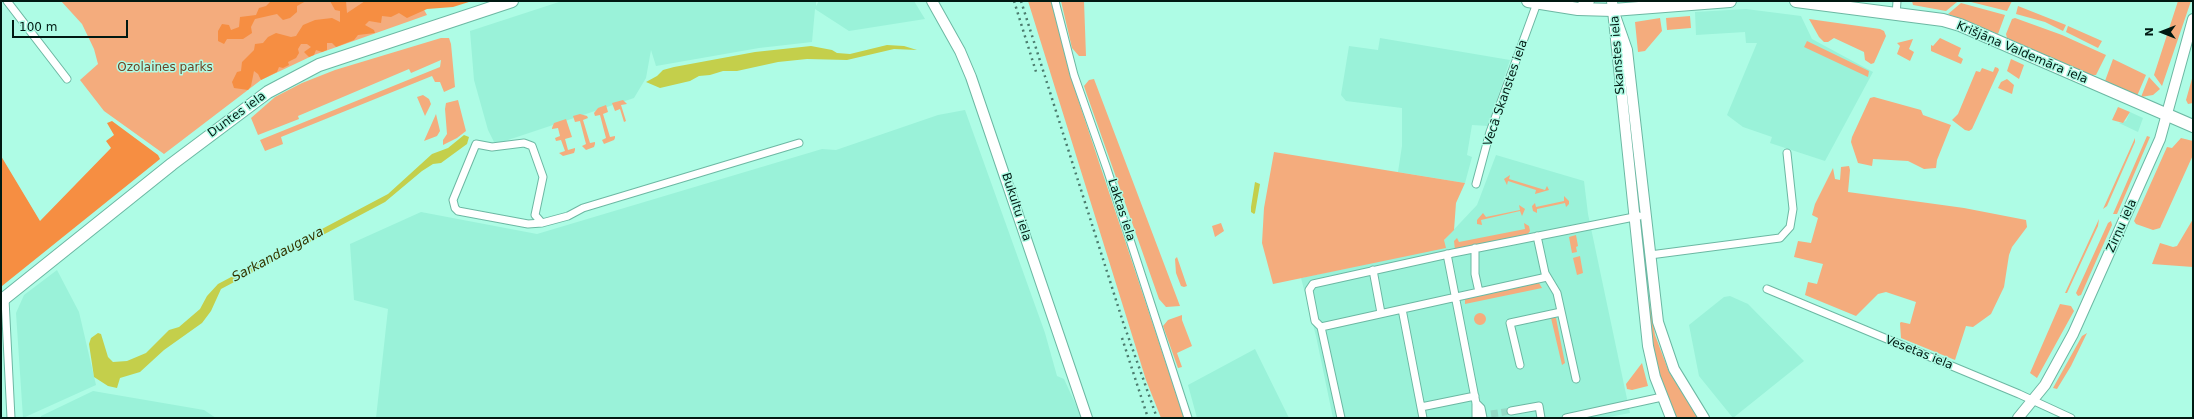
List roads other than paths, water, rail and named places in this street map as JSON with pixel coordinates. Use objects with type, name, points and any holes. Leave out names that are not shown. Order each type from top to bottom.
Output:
[{"type":"main road","name":"Duntes iela","points":[[3,300],[189,150],[268,92],[319,65],[512,1]]},
{"type":"main road","name":"Bukultu iela","points":[[932,1],[960,51],[977,91],[1087,418]]},
{"type":"main road","points":[[1578,9],[1589,1]]},
{"type":"main road","points":[[1533,2],[1578,9],[1730,1]]},
{"type":"main road","name":"Krišjāņa Valdemāra iela","points":[[1796,1],[1960,25],[2193,126]]},
{"type":"main road","name":"Skanstes iela","points":[[1613,6],[1628,50],[1644,215],[1656,312],[1662,339],[1674,369],[1704,418]]},
{"type":"main road","name":"Skanstes iela","points":[[1613,6],[1648,346],[1662,397],[1671,418]]},
{"type":"main road","name":"Zirņu iela","points":[[2018,418],[2033,400],[2056,366],[2087,306],[2160,140],[2193,18]]},
{"type":"street","points":[[7,1],[66,79]]},
{"type":"street","name":"Laktas iela","points":[[1055,1],[1074,75],[1109,175],[1188,418]]},
{"type":"street","points":[[1896,15],[1897,1]]},
{"type":"street","name":"Vecā Skanstes iela","points":[[1476,184],[1490,132],[1533,2]]},
{"type":"street","points":[[542,223],[535,215],[543,177],[532,146],[524,143],[492,147],[476,144],[453,200],[455,208],[458,211],[522,223],[542,223],[568,216],[583,208],[798,143]]},
{"type":"street","points":[[1650,255],[1780,238],[1790,227],[1793,209],[1787,153]]},
{"type":"street","points":[[1341,418],[1321,327],[1316,322],[1309,290],[1313,284],[1447,254],[1644,215]]},
{"type":"street","points":[[1537,236],[1547,278],[1557,293],[1576,379]]},
{"type":"street","points":[[1476,248],[1475,274],[1480,292]]},
{"type":"street","points":[[1447,254],[1476,400],[1481,408],[1480,417],[1491,414]]},
{"type":"street","points":[[1373,270],[1382,313]]},
{"type":"street","points":[[1321,327],[1402,308],[1547,278]]},
{"type":"street","name":"Vesetas iela","points":[[1767,289],[2033,400],[2071,418]]},
{"type":"street","points":[[3,300],[11,418]]},
{"type":"street","points":[[1402,308],[1423,418]]},
{"type":"street","points":[[1520,365],[1510,323],[1562,312]]},
{"type":"street","points":[[1,339],[7,346]]},
{"type":"street","points":[[1566,418],[1662,397]]},
{"type":"street","points":[[1421,407],[1476,400]]},
{"type":"street","points":[[1511,411],[1539,406],[1541,418]]},
{"type":"water","points":[[887,45],[904,46],[917,50],[894,49],[847,60],[807,59],[778,62],[737,71],[723,71],[710,75],[699,76],[690,81],[660,88],[646,82],[657,76],[663,70],[755,52],[811,46],[832,50],[837,53],[850,54]]},
{"type":"water","name":"Sarkandaugava","points":[[464,135],[469,137],[467,144],[441,163],[433,164],[422,171],[385,202],[221,289],[211,311],[202,323],[164,350],[140,372],[120,378],[117,388],[108,386],[94,377],[89,344],[91,338],[98,333],[101,334],[108,357],[113,362],[127,361],[146,353],[169,330],[179,327],[200,309],[207,296],[218,284],[388,194],[432,154],[448,148]]},
{"type":"water","points":[[1255,182],[1260,184],[1254,214],[1251,212],[1251,207]]},
{"type":"tunnel","points":[[1491,414],[1511,411]]},
{"type":"railway","points":[[1014,1],[1037,75]]},
{"type":"railway","points":[[1021,1],[1123,322],[1157,418]]},
{"type":"railway","points":[[1122,338],[1148,418]]},
{"type":"park label","name":"Ozolaines parks","points":[[165,68]]}]
